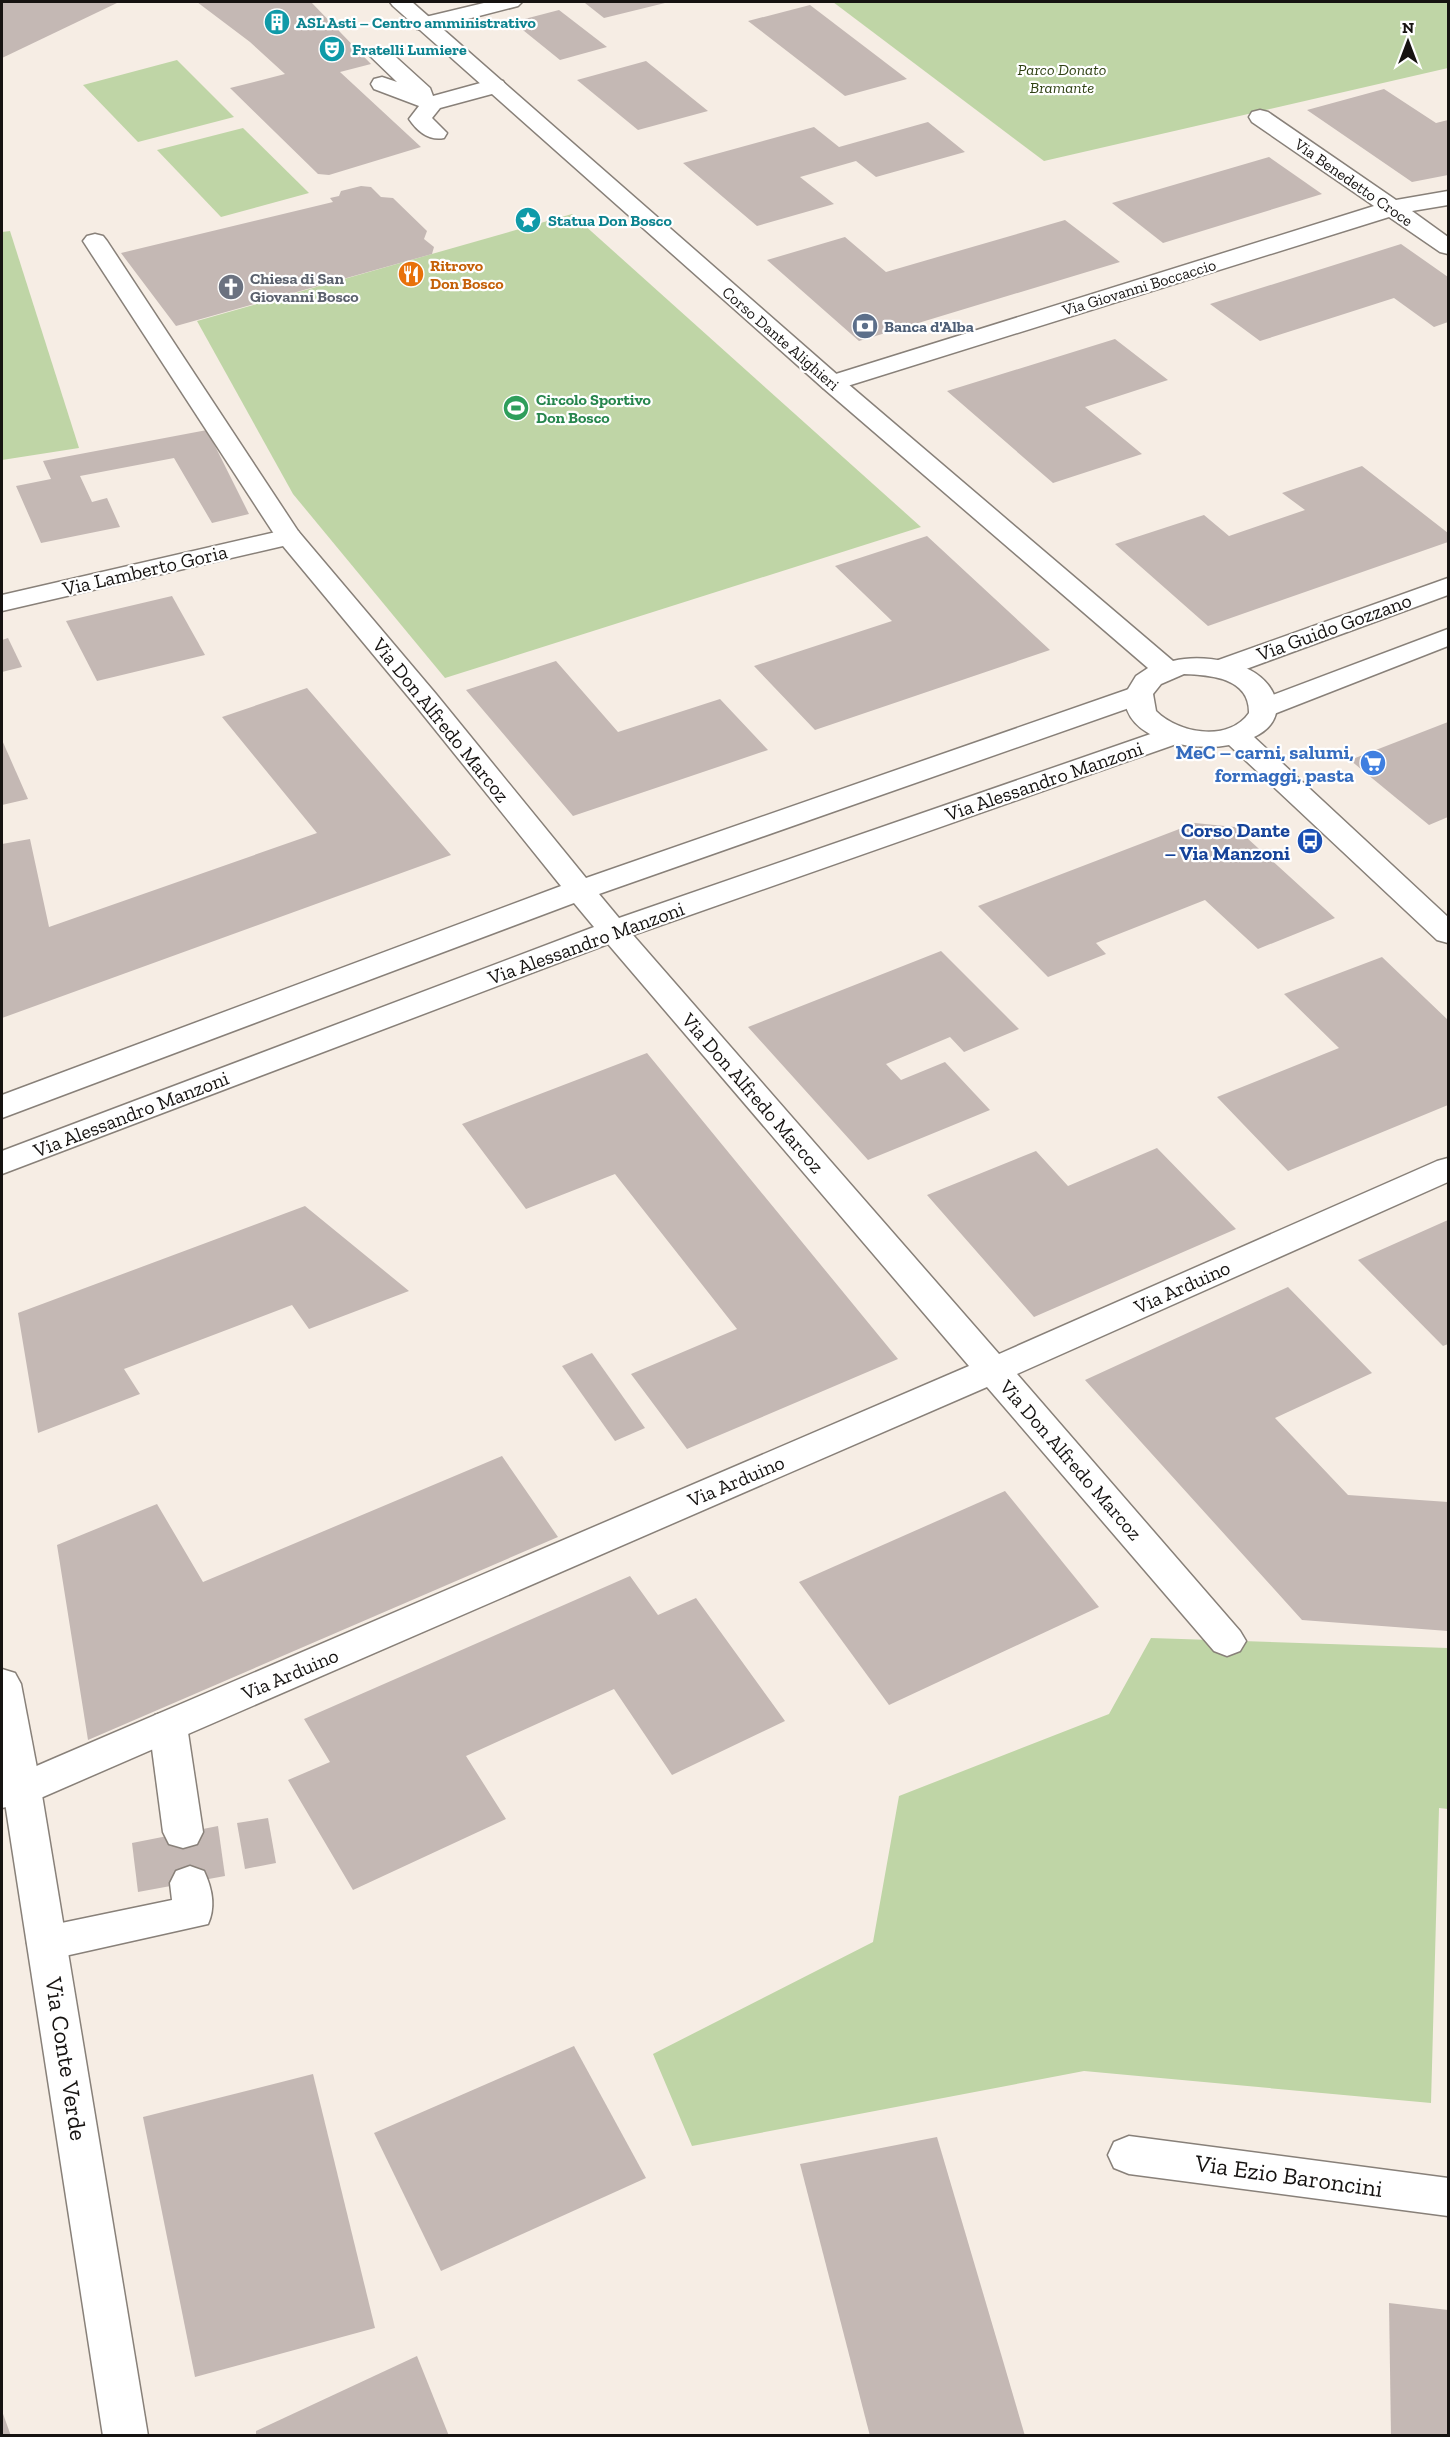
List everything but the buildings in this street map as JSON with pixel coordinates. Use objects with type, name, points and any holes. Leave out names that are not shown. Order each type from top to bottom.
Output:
[{"type":"street","name":"Corso Dante Alighieri","points":[[400,2],[832,383],[1167,670]]},
{"type":"street","points":[[424,24],[511,2]]},
{"type":"street","points":[[379,54],[432,102]]},
{"type":"street","points":[[382,84],[432,102]]},
{"type":"street","points":[[396,112],[495,86]]},
{"type":"street","points":[[432,102],[420,119],[436,133]]},
{"type":"street","name":"Via Benedetto Croce","points":[[1260,117],[1449,247]]},
{"type":"street","name":"Via Giovanni Boccaccio","points":[[832,383],[1392,208],[1449,198]]},
{"type":"street","name":"Via Don Alfredo Marcoz","points":[[94,241],[289,537],[613,931],[1227,1641]]},
{"type":"street","name":"Via Lamberto Goria","points":[[2,603],[289,537]]},
{"type":"street","name":"Via Guido Gozzano","points":[[1220,669],[1449,586]]},
{"type":"street","points":[[1264,708],[1449,637]]},
{"type":"street","points":[[1192,666],[1220,669],[1238,675],[1262,696],[1264,708],[1260,719],[1250,729],[1236,736],[1216,740],[1196,740],[1175,735],[1159,728],[1147,718],[1140,707],[1139,695],[1144,685],[1153,676],[1167,670],[1192,666]]},
{"type":"street","points":[[2,1107],[580,890],[1139,695]]},
{"type":"street","name":"Via Alessandro Manzoni","points":[[2,1163],[613,931],[1175,735]]},
{"type":"street","points":[[1236,736],[1338,833],[1449,933]]},
{"type":"street","name":"Via Arduino","points":[[12,1791],[994,1370],[1449,1169]]},
{"type":"street","name":"Via Conte Verde","points":[[2,1684],[12,1791],[47,1943],[126,2436]]},
{"type":"street","points":[[168,1726],[183,1832]]},
{"type":"street","points":[[47,1943],[194,1912],[190,1883]]},
{"type":"street","name":"Via Ezio Baroncini","points":[[1129,2155],[1449,2197]]},
{"type":"green space","name":"Parco Donato Bramante","points":[[833,2],[1448,2],[1448,68],[1044,161]]},
{"type":"green space","points":[[177,60],[234,117],[138,142],[83,85]]},
{"type":"green space","points":[[243,128],[309,193],[221,217],[157,150]]},
{"type":"green space","name":"Circolo Sportivo Don Bosco","points":[[572,214],[921,527],[445,678],[293,494],[197,321]]},
{"type":"green space","points":[[10,231],[79,448],[2,460],[2,232]]},
{"type":"green space","points":[[1151,1638],[1448,1648],[1448,1809],[1439,1808],[1431,2103],[1084,2071],[692,2146],[653,2054],[873,1942],[899,1796],[1109,1714]]},
{"type":"place","name":"ASL Asti – Centro amministrativo","points":[[277,22]]},
{"type":"place","name":"Fratelli Lumiere","points":[[332,49]]},
{"type":"place","name":"Statua Don Bosco","points":[[528,220]]},
{"type":"place","name":"Ritrovo Don Bosco","points":[[411,274]]},
{"type":"place","name":"Chiesa di San Giovanni Bosco","points":[[231,287]]},
{"type":"place","name":"Banca d'Alba","points":[[865,326]]},
{"type":"place","name":"Circolo Sportivo Don Bosco","points":[[516,408]]},
{"type":"place","name":"MeC – carni, salumi, formaggi, pasta","points":[[1373,763]]},
{"type":"place","name":"Corso Dante – Via Manzoni","points":[[1310,841]]}]
